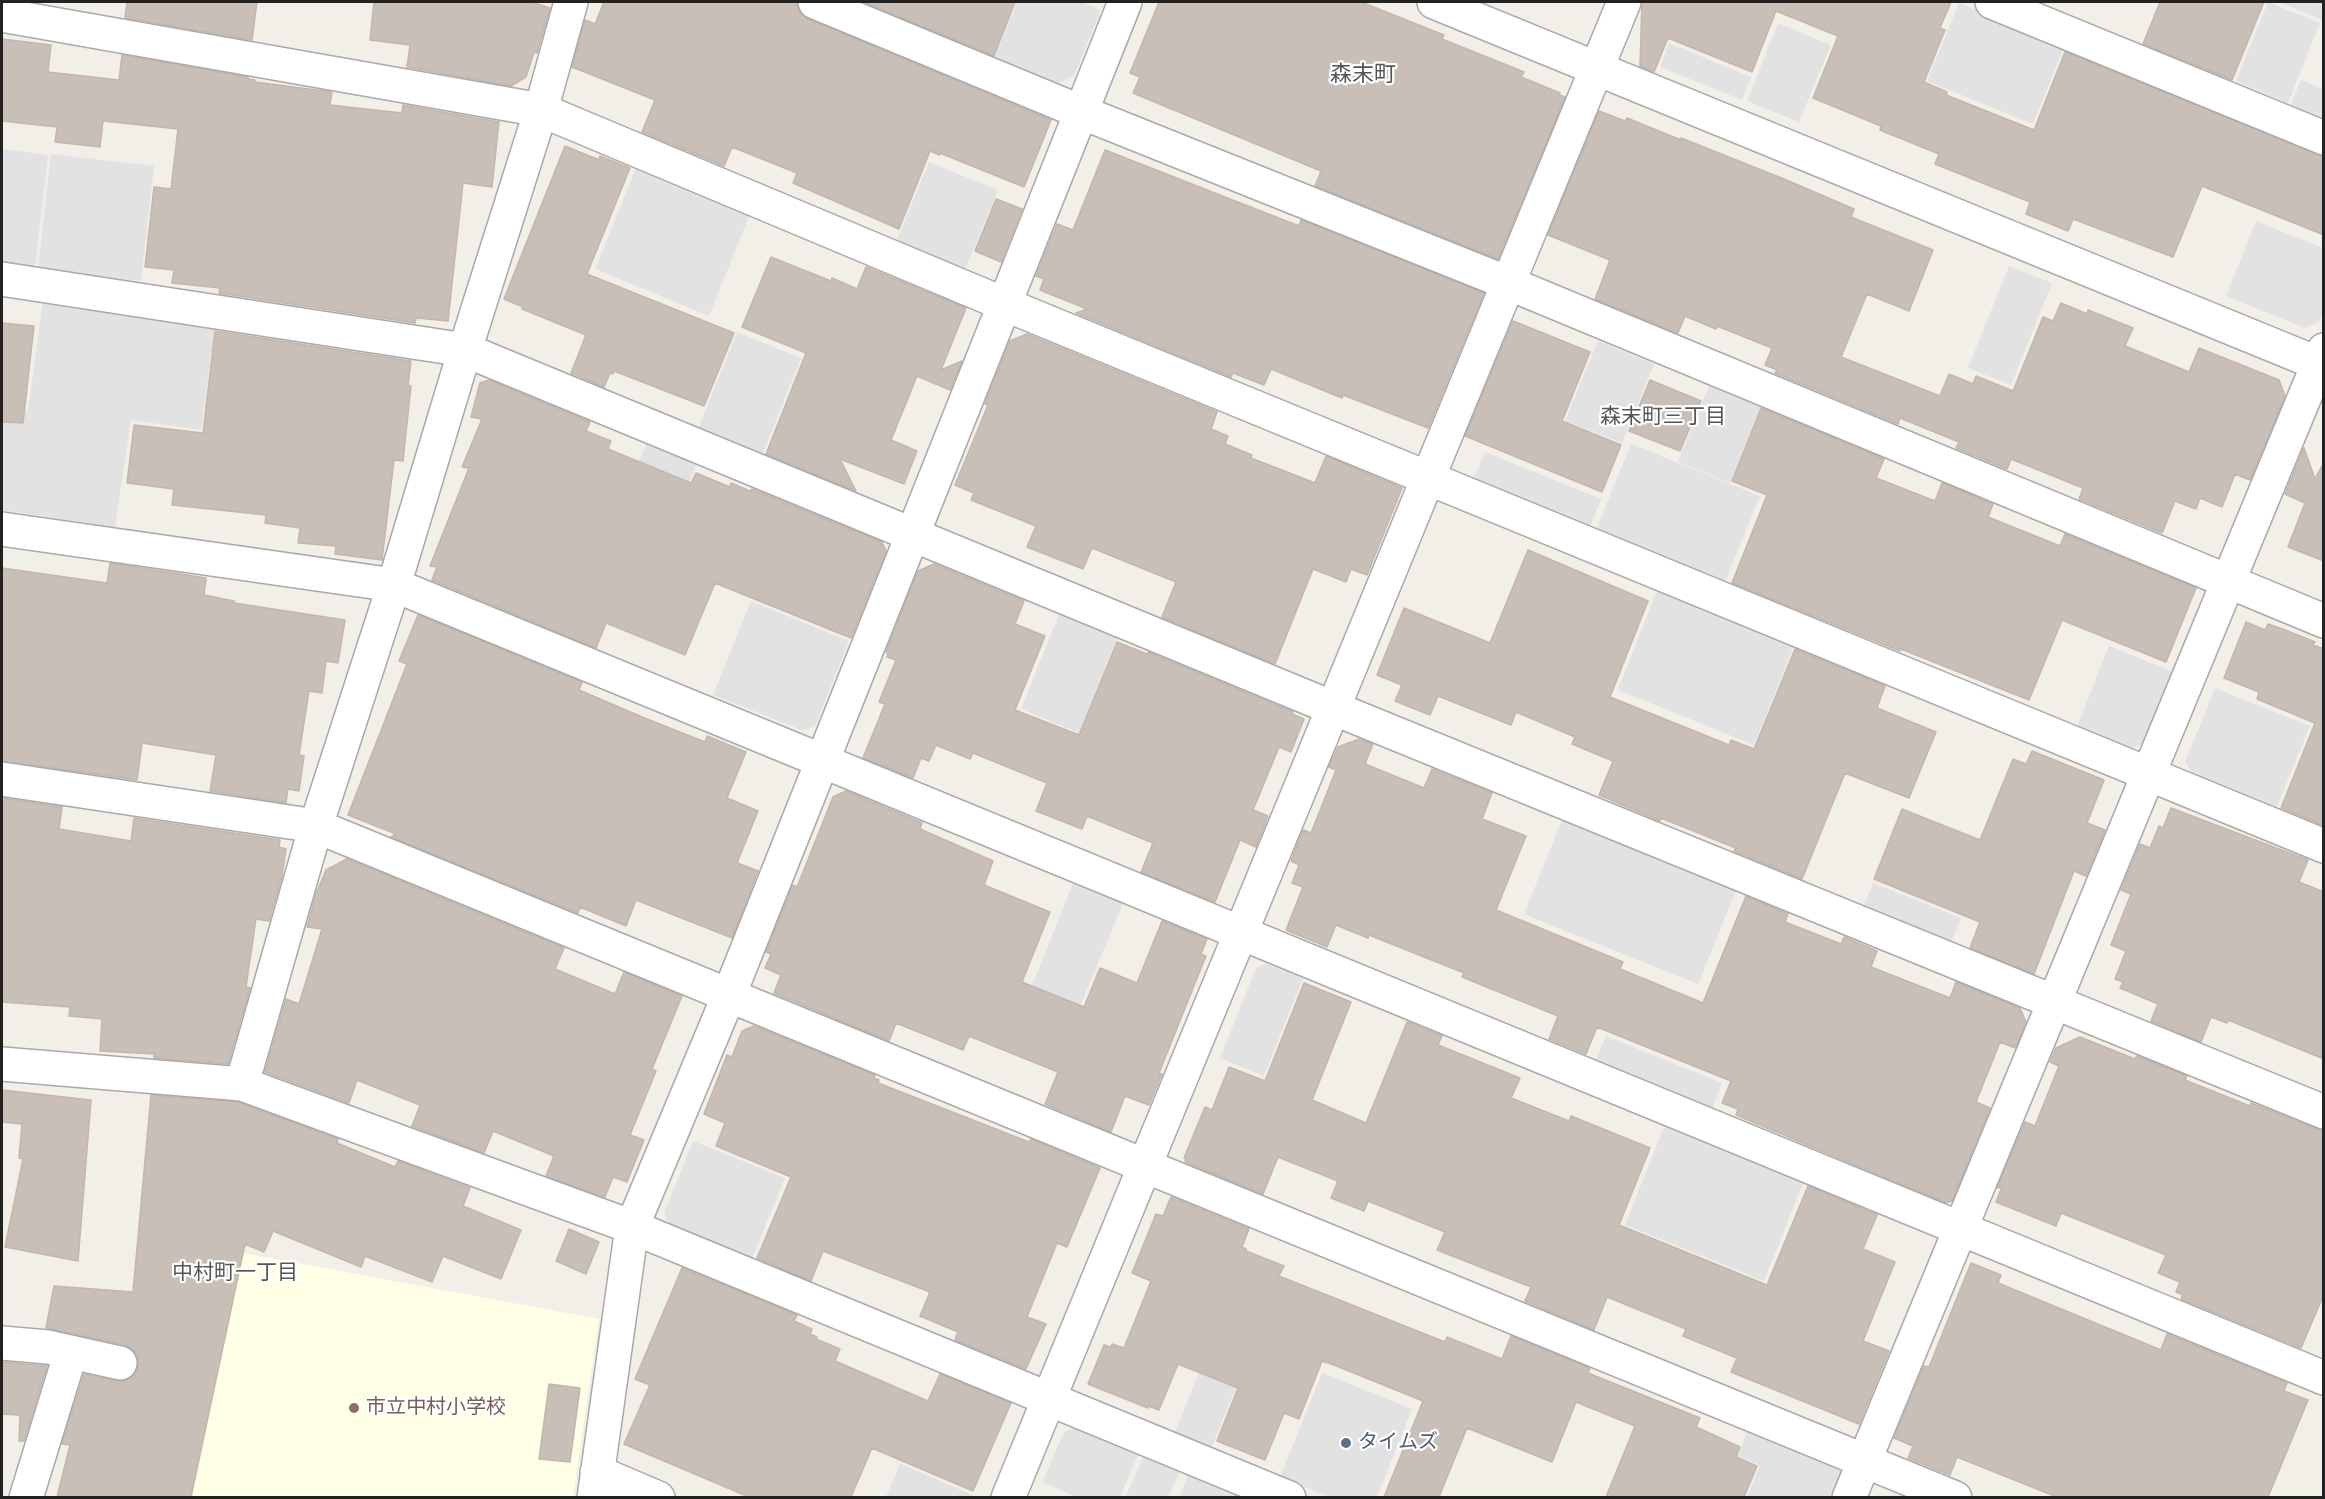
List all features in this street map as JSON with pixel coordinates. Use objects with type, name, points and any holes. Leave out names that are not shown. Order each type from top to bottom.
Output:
[{"type":"street","points":[[242,1084],[316,826],[394,585],[541,110],[572,2]]},
{"type":"street","points":[[815,2],[1081,112],[1508,283],[2324,621]]},
{"type":"street","points":[[658,1497],[595,1485],[632,1227],[729,995],[1125,2]]},
{"type":"street","points":[[1434,2],[2322,360],[1849,1497]]},
{"type":"street","points":[[1008,1497],[1624,2]]},
{"type":"street","points":[[1992,2],[2324,138]]},
{"type":"street","points":[[2,15],[541,110],[1004,304],[2324,846]]},
{"type":"street","points":[[2,279],[465,350],[1333,708],[2324,1112]]},
{"type":"street","points":[[2,529],[394,585],[2324,1378]]},
{"type":"street","points":[[2,779],[316,826],[1955,1497]]},
{"type":"street","points":[[2,1064],[242,1084],[632,1227],[1289,1497]]},
{"type":"street","points":[[2,1343],[48,1347],[120,1363]]},
{"type":"street","points":[[26,1497],[71,1352]]},
{"type":"shaded area","points":[[1017,2],[1081,2],[1101,10],[1074,76],[1056,84],[994,59]]},
{"type":"shaded area","points":[[2268,2],[2320,23],[2288,103],[2236,81]]},
{"type":"shaded area","points":[[2278,2],[2323,2],[2323,20]]},
{"type":"shaded area","points":[[1959,3],[2065,45],[2033,124],[1927,81]]},
{"type":"shaded area","points":[[1778,23],[1831,45],[1799,122],[1747,101]]},
{"type":"shaded area","points":[[1669,43],[1751,77],[1742,100],[1660,67]]},
{"type":"shaded area","points":[[2301,80],[2323,89],[2323,119],[2290,106]]},
{"type":"shaded area","points":[[2,149],[48,155],[35,268],[2,263]]},
{"type":"shaded area","points":[[51,154],[154,166],[141,281],[38,269]]},
{"type":"shaded area","points":[[929,162],[998,190],[965,270],[896,242]]},
{"type":"shaded area","points":[[636,168],[750,214],[709,316],[595,269]]},
{"type":"shaded area","points":[[2256,221],[2323,248],[2323,312],[2319,322],[2305,328],[2226,296]]},
{"type":"shaded area","points":[[2009,266],[2052,283],[2011,385],[1968,368]]},
{"type":"shaded area","points":[[43,301],[215,326],[201,430],[131,420],[115,527],[2,510],[2,408],[28,411]]},
{"type":"shaded area","points":[[737,332],[801,358],[763,453],[699,427]]},
{"type":"shaded area","points":[[1598,341],[1654,364],[1622,443],[1565,421]]},
{"type":"shaded area","points":[[1709,386],[1760,407],[1730,483],[1678,462]]},
{"type":"shaded area","points":[[647,442],[697,463],[659,555],[610,535]]},
{"type":"shaded area","points":[[1631,444],[1760,496],[1725,582],[1596,530]]},
{"type":"shaded area","points":[[1485,452],[1601,499],[1590,527],[1473,480]]},
{"type":"shaded area","points":[[1658,588],[1795,643],[1754,745],[1618,690]]},
{"type":"shaded area","points":[[751,601],[849,641],[815,726],[804,731],[713,695]]},
{"type":"shaded area","points":[[1062,607],[1120,631],[1079,733],[1021,709]]},
{"type":"shaded area","points":[[2109,646],[2173,672],[2144,743],[2130,749],[2077,727]]},
{"type":"shaded area","points":[[2215,688],[2310,726],[2277,807],[2192,773],[2185,762]]},
{"type":"shaded area","points":[[1564,815],[1738,885],[1698,984],[1524,914]]},
{"type":"shaded area","points":[[1074,881],[1124,901],[1079,1009],[1030,990]]},
{"type":"shaded area","points":[[1873,883],[1961,918],[1951,943],[1863,907]]},
{"type":"shaded area","points":[[1267,964],[1303,978],[1264,1076],[1220,1058],[1256,968]]},
{"type":"shaded area","points":[[1606,1036],[1722,1083],[1711,1112],[1594,1065]]},
{"type":"shaded area","points":[[1664,1127],[1803,1183],[1764,1281],[1625,1225]]},
{"type":"shaded area","points":[[693,1141],[785,1178],[751,1261],[672,1229],[664,1213]]},
{"type":"shaded area","name":"市立中村小学校","points":[[162,1238],[599,1319],[573,1497],[102,1498]]},
{"type":"shaded area","points":[[1216,1332],[1252,1347],[1211,1449],[1174,1434]]},
{"type":"shaded area","name":"タイムズ","points":[[1322,1373],[1412,1409],[1377,1497],[1330,1497],[1280,1477]]},
{"type":"shaded area","points":[[1074,1428],[1138,1455],[1120,1497],[1077,1497],[1042,1482],[1064,1432]]},
{"type":"shaded area","points":[[1748,1429],[1836,1464],[1843,1477],[1835,1497],[1747,1497],[1760,1465],[1738,1456]]},
{"type":"shaded area","points":[[1144,1455],[1180,1471],[1168,1497],[1125,1498]]},
{"type":"shaded area","points":[[901,1464],[977,1497],[886,1497]]},
{"type":"shaded area","points":[[1189,1473],[1246,1497],[1187,1498],[1180,1495]]},
{"type":"building","points":[[127,2],[257,2],[252,40],[125,18]]},
{"type":"building","points":[[374,2],[532,2],[550,8],[537,53],[534,52],[526,77],[511,86],[407,67],[410,45],[370,40]]},
{"type":"building","points":[[604,2],[797,2],[800,13],[808,19],[1051,120],[1024,187],[930,151],[899,229],[793,183],[797,173],[732,147],[724,166],[642,132],[655,100],[572,67],[585,20],[595,24]]},
{"type":"building","points":[[863,2],[1015,2],[994,56]]},
{"type":"building","points":[[1159,2],[1361,2],[1444,35],[1442,39],[1524,72],[1521,77],[1560,93],[1559,95],[1565,97],[1498,259],[1315,186],[1321,171],[1133,93],[1140,77],[1130,73]]},
{"type":"building","points":[[1642,2],[1951,2],[1940,28],[1945,30],[1924,82],[1947,92],[1946,95],[2034,130],[2065,52],[2324,156],[2324,235],[2202,186],[2173,257],[2073,219],[2068,231],[2026,214],[2030,202],[1935,164],[1939,154],[1880,130],[1881,126],[1813,98],[1838,36],[1776,11],[1752,72],[1668,38],[1654,72],[1640,66]]},
{"type":"building","points":[[2160,2],[2264,2],[2232,80],[2143,44]]},
{"type":"building","points":[[2,39],[51,45],[48,72],[119,80],[122,55],[248,77],[255,82],[332,92],[330,105],[402,113],[403,105],[499,122],[492,187],[463,183],[448,321],[416,318],[415,323],[219,293],[220,288],[172,283],[174,270],[145,267],[154,187],[171,189],[178,129],[103,121],[100,147],[55,142],[57,127],[2,121]]},
{"type":"building","points":[[1599,111],[1625,121],[1627,118],[1784,179],[1854,209],[1851,217],[1933,250],[1909,311],[1867,294],[1841,357],[1940,396],[1949,374],[1973,384],[1976,376],[2013,391],[2043,317],[2053,321],[2061,303],[2087,314],[2088,310],[2133,328],[2125,346],[2189,372],[2199,348],[2279,380],[2285,396],[2250,480],[2235,474],[2222,507],[2200,498],[2196,509],[2175,501],[2162,533],[2079,499],[2083,488],[2011,459],[2007,469],[1956,448],[1959,442],[1900,418],[1898,424],[1775,373],[1777,370],[1765,365],[1772,348],[1685,316],[1678,333],[1595,299],[1610,260],[1548,235]]},
{"type":"building","points":[[565,146],[599,160],[600,156],[630,168],[587,274],[734,333],[704,406],[614,371],[613,374],[610,373],[604,387],[571,373],[586,335],[522,309],[523,307],[504,299]]},
{"type":"building","points":[[1105,150],[1299,226],[1301,220],[1484,293],[1428,428],[1343,395],[1342,398],[1271,369],[1264,385],[1233,373],[1231,377],[1076,313],[1087,309],[1040,290],[1044,279],[1036,276],[1057,224],[1073,230]]},
{"type":"building","points":[[996,199],[1022,209],[1001,262],[975,251]]},
{"type":"building","points":[[771,257],[857,289],[866,267],[966,308],[941,370],[962,361],[950,390],[917,376],[891,440],[917,451],[904,484],[840,459],[856,491],[766,454],[806,353],[742,327]]},
{"type":"building","points":[[1513,321],[1590,352],[1562,421],[1621,445],[1602,492],[1465,436]]},
{"type":"building","points":[[2,323],[34,326],[23,423],[2,422]]},
{"type":"building","points":[[215,331],[411,361],[408,385],[411,386],[403,461],[394,460],[382,560],[335,554],[336,546],[298,543],[300,528],[265,523],[266,515],[172,505],[174,489],[127,483],[134,425],[203,433]]},
{"type":"building","points":[[1027,334],[1217,412],[1211,429],[1228,436],[1225,444],[1252,455],[1251,458],[1315,483],[1326,456],[1402,488],[1367,575],[1351,569],[1346,582],[1313,569],[1275,664],[1162,617],[1176,582],[1092,548],[1083,569],[1027,547],[1036,526],[971,500],[974,493],[955,485],[988,405],[985,404],[1010,341]]},
{"type":"building","points":[[489,380],[590,422],[586,431],[611,441],[608,449],[691,483],[696,473],[730,487],[731,483],[750,491],[752,489],[882,542],[886,551],[851,638],[715,583],[685,655],[606,623],[596,648],[432,580],[437,567],[430,566],[469,468],[462,467],[482,419],[471,417],[480,383]]},
{"type":"building","points":[[1650,380],[1701,401],[1680,451],[1629,431]]},
{"type":"building","points":[[1761,408],[1884,459],[1876,478],[1935,501],[1942,483],[1993,504],[1988,517],[2060,546],[2065,534],[2196,588],[2166,662],[2062,620],[2029,700],[1732,583],[1767,495],[1732,481]]},
{"type":"building","points":[[2304,448],[2315,479],[2324,462],[2324,561],[2288,547],[2305,503],[2285,494]]},
{"type":"building","points":[[1528,550],[1648,601],[1610,697],[1729,745],[1731,740],[1754,749],[1795,649],[1885,686],[1877,708],[1936,732],[1909,798],[1845,773],[1802,879],[1734,851],[1736,848],[1661,818],[1660,821],[1599,795],[1613,761],[1572,744],[1575,737],[1516,712],[1511,725],[1438,696],[1430,715],[1395,701],[1402,685],[1377,675],[1404,608],[1490,643]]},
{"type":"building","points":[[110,563],[206,578],[204,595],[234,601],[234,603],[345,620],[338,663],[326,661],[322,693],[309,691],[299,755],[304,756],[299,791],[288,789],[286,803],[210,791],[216,755],[142,743],[137,780],[2,761],[2,568],[107,583]]},
{"type":"building","points":[[934,564],[1024,601],[1015,624],[1045,636],[1015,710],[1079,735],[1117,642],[1147,654],[1148,652],[1293,712],[1292,714],[1304,719],[1291,752],[1279,747],[1253,810],[1268,816],[1256,847],[1240,840],[1215,902],[1141,872],[1153,843],[1087,816],[1082,829],[1036,811],[1047,783],[973,753],[970,759],[936,745],[929,761],[921,758],[913,778],[863,758],[885,704],[879,702],[896,660],[887,657],[886,652],[918,571]]},
{"type":"building","points":[[418,615],[582,682],[579,690],[642,717],[705,742],[707,736],[746,752],[727,798],[758,811],[737,863],[758,871],[732,938],[636,900],[626,926],[580,907],[578,913],[391,837],[396,834],[348,815],[407,664],[399,661]]},
{"type":"building","points":[[2246,622],[2265,630],[2268,624],[2315,642],[2313,645],[2324,649],[2322,825],[2281,808],[2315,723],[2257,699],[2259,692],[2224,678]]},
{"type":"building","points":[[1359,739],[1373,744],[1365,764],[1424,788],[1432,769],[1492,793],[1482,819],[1526,836],[1496,910],[1623,962],[1620,969],[1703,1003],[1746,896],[1788,914],[1785,922],[1841,944],[1844,937],[1877,951],[1871,967],[1950,998],[1956,982],[2020,1008],[2026,1022],[2015,1048],[2000,1042],[1976,1102],[1990,1108],[1952,1201],[1946,1203],[1736,1115],[1738,1109],[1722,1103],[1731,1081],[1597,1027],[1586,1054],[1549,1039],[1558,1016],[1462,977],[1464,973],[1369,935],[1368,938],[1336,925],[1327,947],[1286,930],[1303,887],[1292,883],[1299,865],[1291,861],[1303,830],[1311,833],[1336,770],[1329,767],[1338,747]]},
{"type":"building","points":[[2032,751],[2104,780],[2087,823],[2105,830],[2086,876],[2074,871],[2034,974],[1970,948],[1980,922],[1874,879],[1902,809],[1980,840],[2013,759],[2026,764]]},
{"type":"building","points":[[846,791],[922,823],[920,829],[993,861],[984,885],[1050,912],[1022,982],[1084,1007],[1100,968],[1137,983],[1162,921],[1207,939],[1201,954],[1206,956],[1159,1073],[1162,1074],[1149,1105],[1125,1096],[1111,1132],[1045,1104],[1058,1072],[969,1036],[963,1050],[896,1023],[889,1041],[774,993],[781,975],[765,968],[771,954],[766,952],[793,885],[797,887],[833,797]]},
{"type":"building","points":[[2,798],[62,807],[59,829],[131,841],[134,818],[280,840],[279,847],[286,849],[282,876],[269,921],[256,919],[246,987],[250,988],[228,1064],[154,1058],[154,1054],[100,1051],[102,1019],[69,1016],[70,1007],[2,1002]]},
{"type":"building","points":[[2171,808],[2308,860],[2299,882],[2324,892],[2324,1059],[2228,1020],[2227,1023],[2211,1017],[2201,1042],[2151,1021],[2158,1004],[2120,988],[2123,982],[2115,979],[2126,951],[2111,945],[2131,894],[2121,890],[2140,844],[2150,848],[2159,826],[2163,828]]},
{"type":"building","points":[[347,859],[564,948],[555,969],[615,994],[624,972],[682,996],[652,1069],[656,1071],[630,1135],[644,1140],[627,1182],[613,1177],[605,1197],[546,1176],[554,1156],[493,1131],[484,1153],[412,1126],[420,1105],[357,1080],[349,1103],[265,1072],[286,999],[299,1004],[322,929],[307,927],[316,894],[326,870]]},
{"type":"building","points":[[1304,983],[1351,1002],[1312,1100],[1366,1123],[1407,1022],[1442,1036],[1438,1045],[1520,1078],[1511,1098],[1569,1121],[1571,1116],[1650,1148],[1619,1225],[1767,1285],[1808,1186],[1877,1215],[1863,1249],[1895,1262],[1863,1341],[1889,1351],[1859,1424],[1731,1372],[1737,1358],[1683,1336],[1686,1329],[1607,1297],[1594,1330],[1525,1301],[1531,1287],[1437,1250],[1445,1232],[1368,1201],[1364,1211],[1331,1198],[1338,1181],[1278,1157],[1263,1194],[1185,1162],[1186,1158],[1184,1158],[1205,1107],[1212,1110],[1229,1067],[1265,1081]]},
{"type":"building","points":[[754,1026],[875,1075],[874,1078],[879,1080],[878,1083],[1029,1142],[1031,1139],[1100,1168],[1067,1247],[1057,1243],[1027,1317],[1046,1324],[1026,1369],[955,1340],[958,1332],[920,1316],[930,1292],[823,1251],[811,1281],[757,1258],[791,1177],[716,1146],[725,1123],[704,1114],[727,1055],[732,1057],[742,1031]]},
{"type":"building","points":[[2080,1037],[2135,1059],[2137,1056],[2187,1076],[2185,1080],[2324,1132],[2324,1294],[2301,1348],[2181,1299],[2183,1295],[2176,1292],[2180,1282],[2158,1273],[2166,1255],[2061,1213],[2056,1226],[1996,1202],[2002,1187],[1997,1188],[2025,1122],[2035,1126],[2059,1066],[2050,1062],[2056,1048]]},
{"type":"building","points":[[2,1090],[91,1100],[78,1261],[5,1247],[23,1159],[19,1158],[22,1124],[2,1122]]},
{"type":"building","points":[[151,1095],[238,1102],[338,1139],[337,1143],[395,1167],[398,1161],[470,1188],[463,1206],[521,1230],[501,1279],[443,1256],[432,1282],[365,1256],[361,1267],[273,1231],[264,1252],[245,1244],[191,1497],[57,1497],[70,1445],[62,1444],[84,1374],[125,1381],[134,1375],[138,1366],[138,1357],[132,1349],[125,1345],[46,1328],[54,1286],[133,1292]]},
{"type":"building","points":[[1171,1197],[1249,1229],[1242,1247],[1246,1251],[1284,1266],[1279,1276],[1445,1342],[1447,1337],[1502,1359],[1511,1336],[1590,1368],[1588,1373],[1700,1418],[1696,1427],[1740,1447],[1736,1457],[1757,1466],[1744,1497],[1606,1497],[1635,1426],[1576,1402],[1552,1462],[1467,1428],[1439,1497],[1384,1497],[1423,1401],[1334,1365],[1322,1361],[1299,1419],[1284,1413],[1265,1460],[1217,1441],[1238,1388],[1178,1364],[1159,1410],[1149,1406],[1148,1408],[1088,1384],[1104,1345],[1111,1347],[1112,1344],[1124,1348],[1151,1281],[1132,1273],[1156,1214],[1163,1216]]},
{"type":"building","points":[[569,1229],[599,1242],[586,1274],[556,1261]]},
{"type":"building","points":[[1971,1263],[2001,1275],[1998,1283],[2161,1350],[2167,1334],[2287,1383],[2284,1391],[2308,1400],[2268,1497],[2057,1497],[1957,1457],[1950,1475],[1908,1458],[1913,1446],[1894,1438],[1924,1366],[1929,1367]]},
{"type":"building","points":[[682,1268],[797,1315],[794,1321],[812,1329],[810,1334],[817,1337],[816,1339],[840,1349],[835,1361],[928,1401],[940,1374],[1011,1403],[973,1491],[872,1448],[851,1497],[749,1497],[624,1444],[650,1385],[635,1379]]},
{"type":"building","points":[[2,1362],[47,1366],[24,1441],[19,1441],[20,1415],[2,1414]]},
{"type":"building","points":[[549,1384],[580,1388],[570,1462],[539,1459]]},
{"type":"place","name":"市立中村小学校","points":[[354,1408]]},
{"type":"place","name":"タイムズ","points":[[1346,1443]]},
{"type":"district","name":"森末町","points":[[1363,75]]},
{"type":"district","name":"森末町三丁目","points":[[1663,417]]},
{"type":"district","name":"中村町一丁目","points":[[235,1273]]}]
